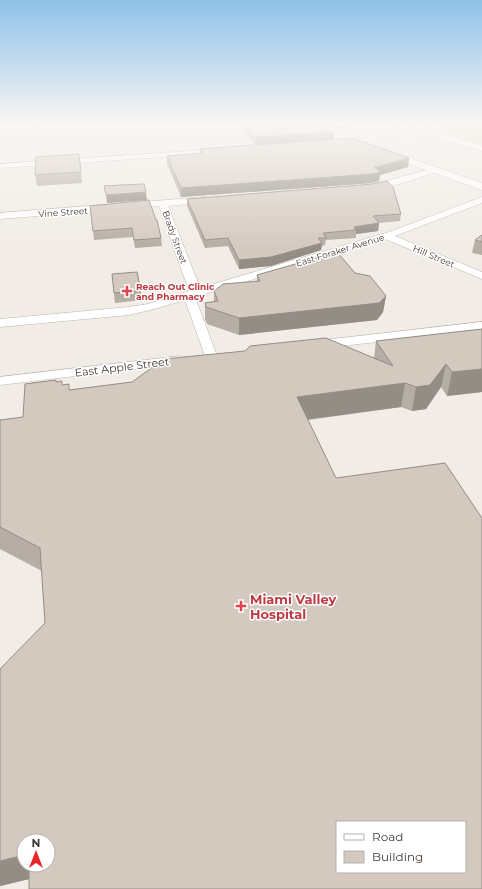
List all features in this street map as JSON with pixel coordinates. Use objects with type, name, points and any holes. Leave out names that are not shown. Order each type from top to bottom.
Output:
[{"type":"street","points":[[421,165],[482,187]]},
{"type":"street","points":[[357,188],[380,186],[434,170]]},
{"type":"street","name":"Vine Street","points":[[0,216],[217,199]]},
{"type":"street","name":"East Foraker Avenue","points":[[0,323],[129,311],[150,307],[385,236],[482,200]]},
{"type":"street","name":"Brady Street","points":[[163,204],[211,356]]},
{"type":"street","name":"Hill Street","points":[[385,236],[482,276]]},
{"type":"street","points":[[302,346],[482,326]]},
{"type":"street","name":"East Apple Street","points":[[0,381],[225,355]]},
{"type":"building","points":[[36,165],[80,165],[81,172],[35,175]]},
{"type":"building","points":[[171,165],[382,165],[374,166],[380,172],[373,174],[181,188]]},
{"type":"building","points":[[387,181],[393,187],[401,214],[373,216],[379,223],[354,227],[356,230],[323,233],[326,238],[318,238],[322,243],[271,257],[239,260],[228,238],[205,240],[187,199],[373,184]]},
{"type":"building","points":[[144,184],[146,192],[106,195],[104,186],[120,185]]},
{"type":"building","points":[[149,200],[157,220],[161,238],[134,240],[132,228],[93,231],[90,206]]},
{"type":"building","points":[[482,235],[482,242],[475,240]]},
{"type":"building","points":[[337,252],[355,273],[370,276],[386,296],[379,303],[239,318],[206,307],[205,303],[218,301],[214,291],[223,284],[260,281],[257,275]]},
{"type":"building","points":[[137,272],[141,291],[114,293],[112,274]]},
{"type":"building","name":"Miami Valley Hospital","points":[[482,329],[482,369],[452,372],[446,364],[430,385],[416,387],[405,383],[297,397],[336,478],[445,463],[482,518],[482,889],[29,889],[29,873],[56,873],[56,833],[16,833],[16,857],[0,861],[0,669],[45,623],[40,548],[0,527],[0,420],[23,417],[25,384],[56,380],[56,382],[62,381],[62,385],[69,384],[69,390],[132,382],[164,359],[245,351],[250,346],[326,338],[393,366],[376,341]]},
{"type":"place","name":"Reach Out Clinic and Pharmacy","points":[[127,291]]},
{"type":"place","name":"Miami Valley Hospital","points":[[241,606]]}]
